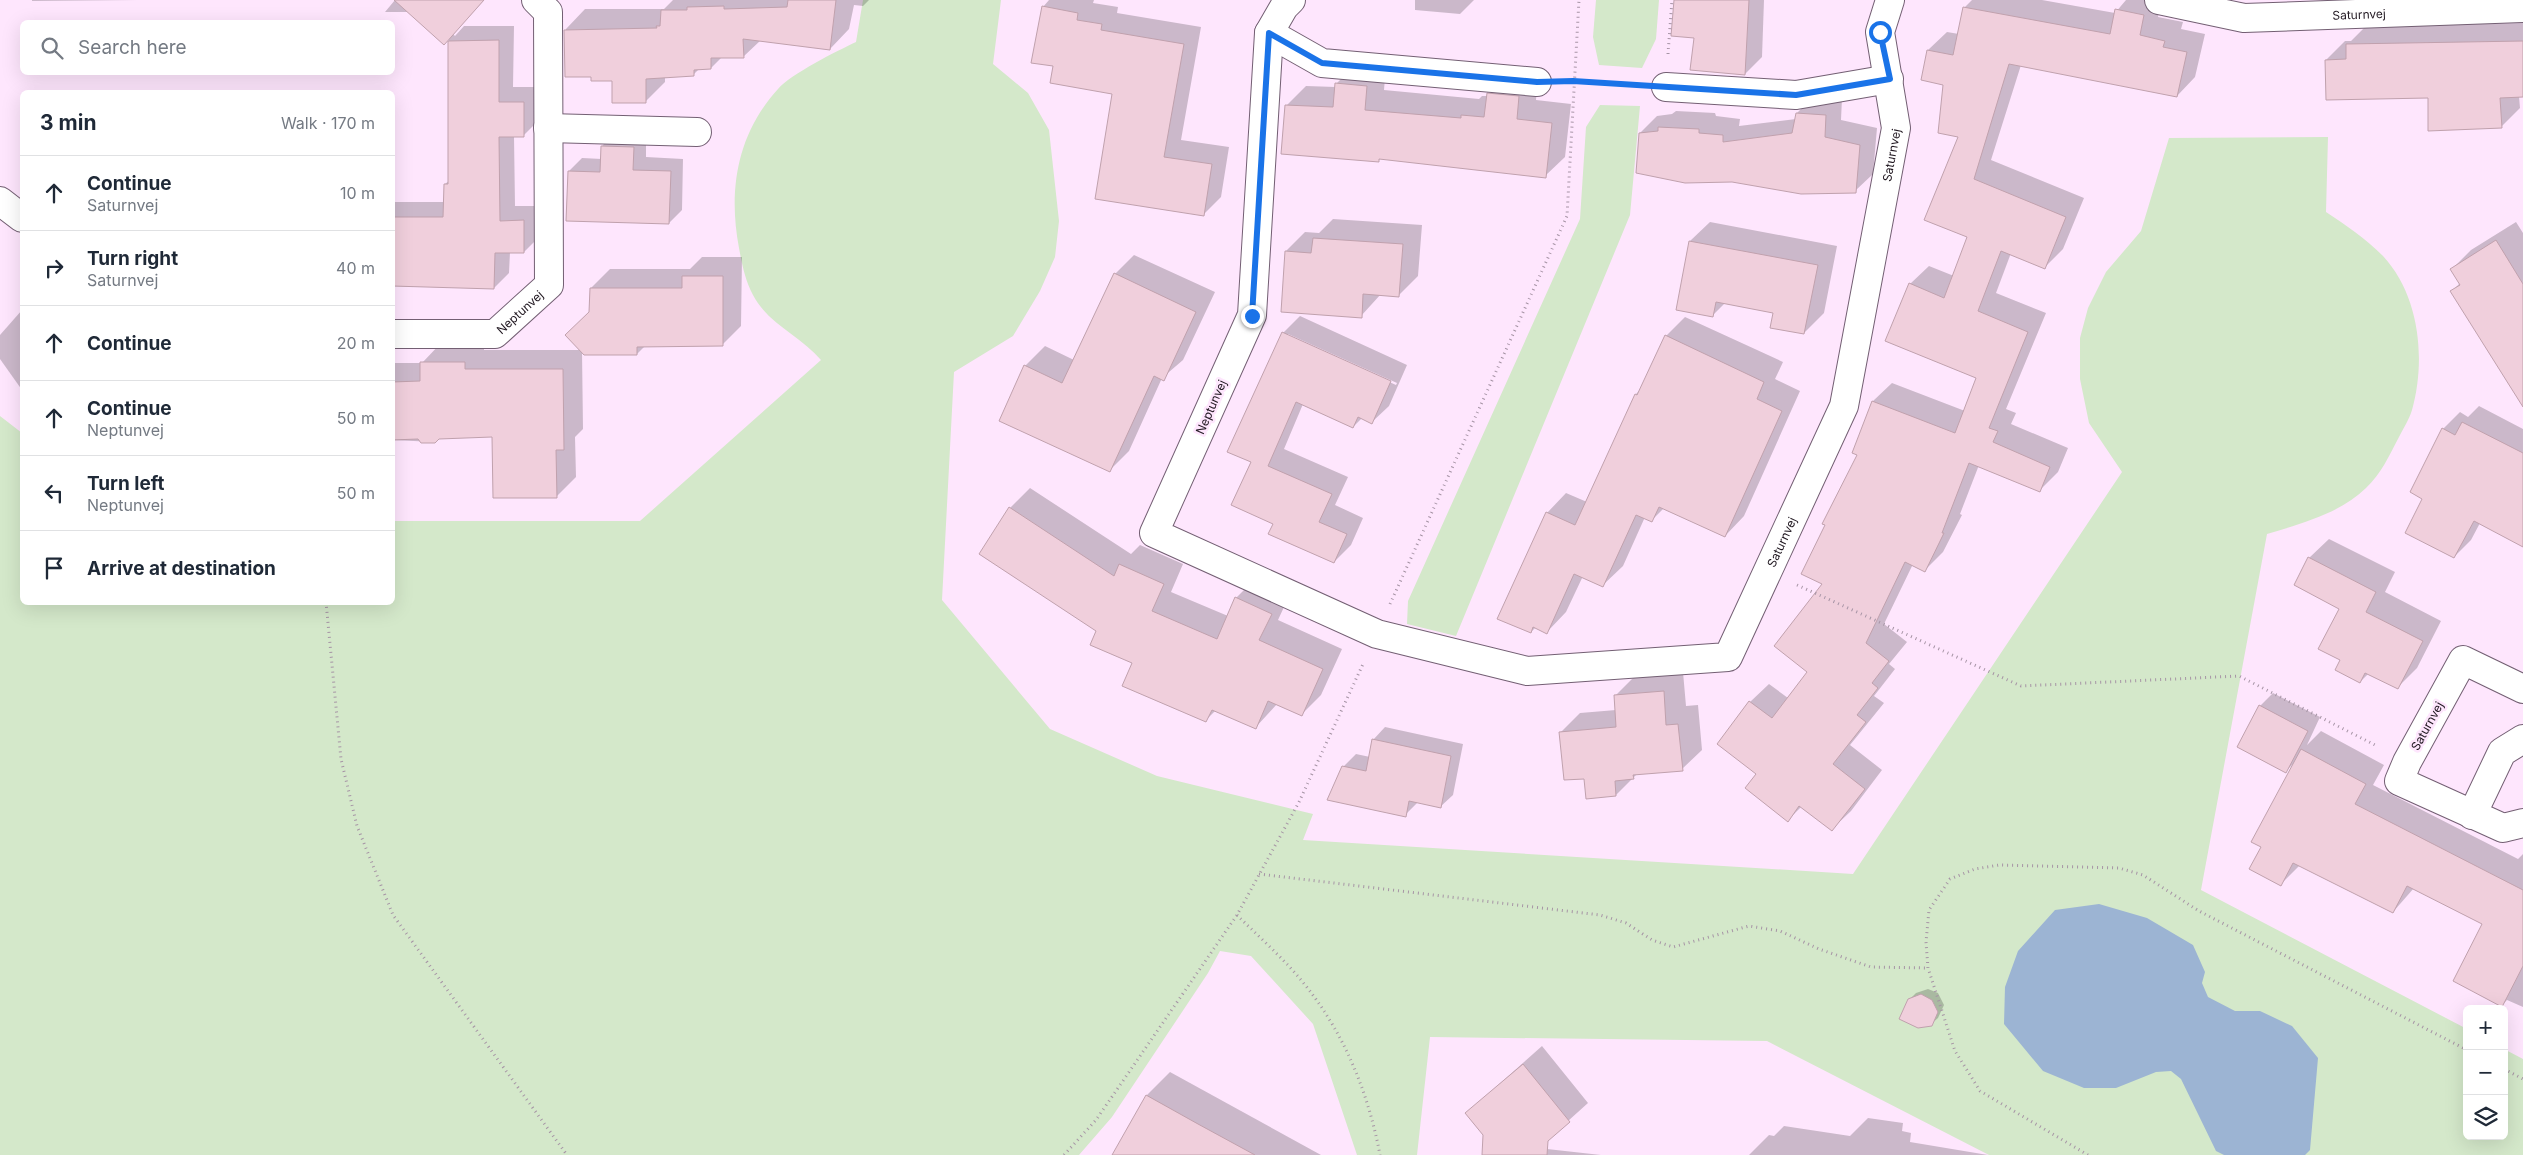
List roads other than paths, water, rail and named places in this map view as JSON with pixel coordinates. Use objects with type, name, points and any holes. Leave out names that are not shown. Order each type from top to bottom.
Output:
[{"type":"street","name":"Neptunvej","points":[[395,334],[496,334],[549,285],[548,12],[536,0]]},
{"type":"street","name":"Neptunvej","points":[[1291,0],[1284,7],[1269,33],[1252,316],[1154,534],[1377,634]]},
{"type":"street","name":"Saturnvej","points":[[1377,634],[1527,671],[1728,657],[1844,406],[1896,128],[1890,79],[1880,32],[1890,0]]},
{"type":"street","name":"Saturnvej","points":[[2159,0],[2244,9],[2476,4],[2523,8]]},
{"type":"street","points":[[1269,33],[1322,63],[1537,82]]},
{"type":"street","points":[[1666,87],[1796,95],[1890,79]]},
{"type":"street","points":[[548,128],[697,132]]},
{"type":"street","points":[[0,201],[20,216]]},
{"type":"street","name":"Saturnvej","points":[[2523,689],[2464,660],[2407,762],[2399,781],[2503,828],[2523,823]]},
{"type":"street","points":[[2472,815],[2502,752],[2523,740]]},
{"type":"water","points":[[2099,904],[2147,918],[2193,945],[2205,972],[2202,983],[2208,997],[2235,1011],[2260,1011],[2292,1026],[2318,1058],[2310,1150],[2305,1155],[2224,1155],[2216,1151],[2181,1079],[2171,1071],[2156,1072],[2116,1088],[2084,1088],[2043,1071],[2004,1024],[2005,987],[2018,951],[2055,910]]}]
